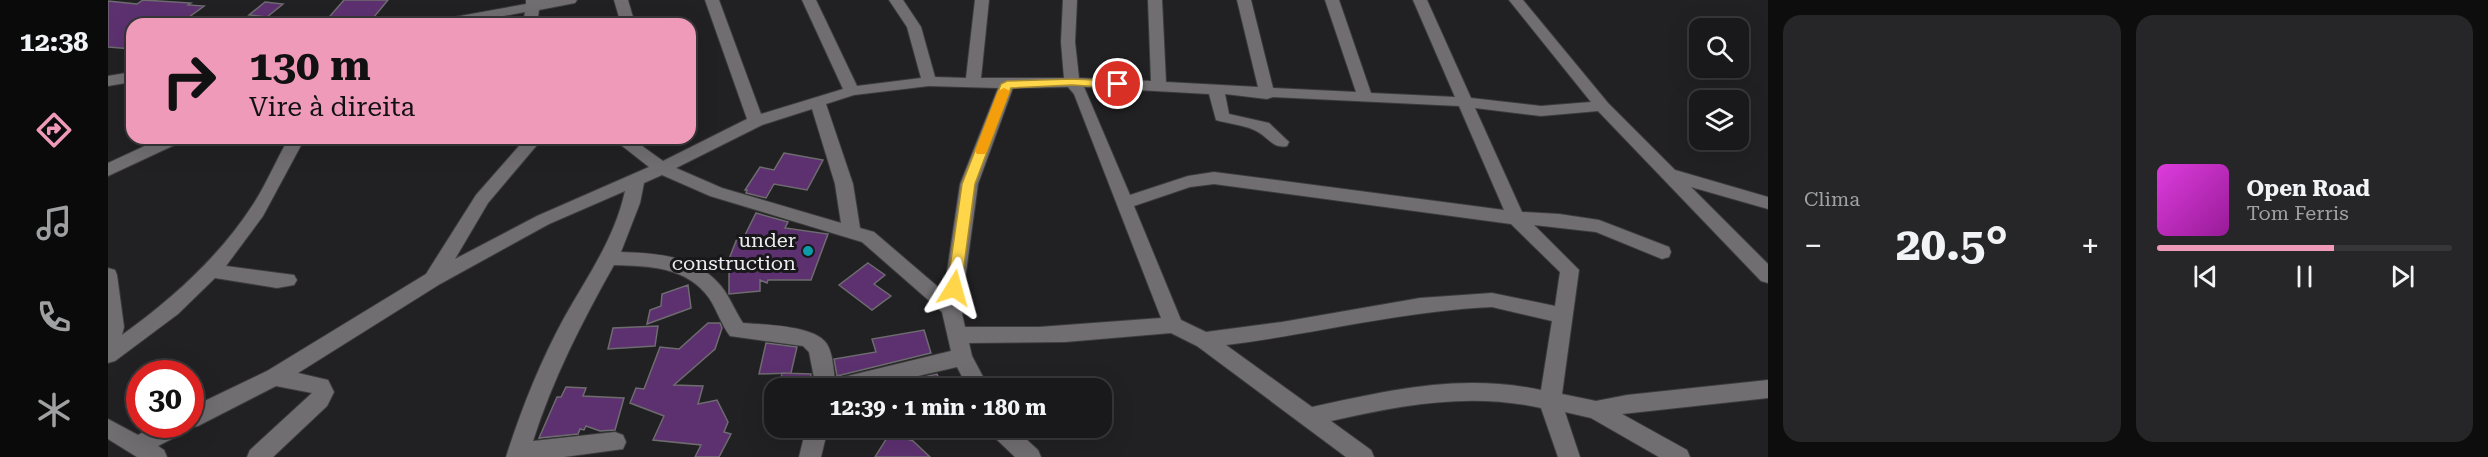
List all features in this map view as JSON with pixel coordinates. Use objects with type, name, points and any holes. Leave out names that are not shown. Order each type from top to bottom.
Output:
[{"type":"street","points":[[499,18],[530,15],[570,0]]},
{"type":"street","points":[[621,0],[626,18]]},
{"type":"street","points":[[712,0],[756,121]]},
{"type":"street","points":[[809,0],[852,91]]},
{"type":"street","points":[[896,0],[914,27],[929,81]]},
{"type":"street","points":[[973,81],[982,0]]},
{"type":"street","points":[[1070,0],[1068,42],[1072,82],[1081,93],[1173,325]]},
{"type":"street","points":[[1155,0],[1159,86]]},
{"type":"street","points":[[1244,0],[1267,94]]},
{"type":"street","points":[[1332,0],[1365,97]]},
{"type":"street","points":[[1420,0],[1516,218],[1570,270],[1550,401],[1569,457]]},
{"type":"street","points":[[1516,0],[1602,106],[1768,276]]},
{"type":"street","points":[[108,81],[126,77]]},
{"type":"street","points":[[204,412],[274,377],[377,311],[543,220],[662,168],[756,121],[852,91],[929,81],[1007,84],[1072,82],[1267,94],[1464,102],[1541,111],[1602,106]]},
{"type":"street","points":[[974,378],[962,357],[951,309],[969,184],[1007,84]]},
{"type":"street","points":[[1216,90],[1222,117],[1263,127],[1281,142]]},
{"type":"street","points":[[817,101],[844,184],[851,230]]},
{"type":"street","points":[[108,170],[162,144]]},
{"type":"street","points":[[108,355],[150,328],[213,271],[258,210],[294,144]]},
{"type":"street","points":[[433,279],[482,199],[530,144]]},
{"type":"street","points":[[628,144],[662,168],[716,192],[851,230],[868,237],[878,243],[951,309]]},
{"type":"street","points":[[1669,175],[1768,203]]},
{"type":"street","points":[[1126,202],[1188,182],[1214,178],[1516,218],[1559,220],[1599,226],[1662,252]]},
{"type":"street","points":[[615,442],[518,454],[537,396],[571,324],[609,258],[631,202],[636,179]]},
{"type":"street","points":[[609,258],[657,260],[672,263],[694,273],[715,291],[737,330],[808,339],[819,348],[824,378]]},
{"type":"street","points":[[213,271],[277,281],[287,280]]},
{"type":"street","points":[[108,275],[110,311],[114,327],[108,355]]},
{"type":"street","points":[[1204,340],[1282,330],[1420,305],[1469,301],[1492,300],[1564,316]]},
{"type":"street","points":[[958,335],[1087,333],[1173,325],[1204,340],[1363,457]]},
{"type":"street","points":[[874,378],[962,357]]},
{"type":"street","points":[[258,457],[319,400],[323,392],[321,386],[274,377]]},
{"type":"street","points":[[1596,410],[1627,404],[1768,389]]},
{"type":"street","points":[[1309,417],[1402,396],[1478,391],[1596,410],[1679,457]]},
{"type":"street","points":[[108,428],[147,451],[162,438]]},
{"type":"street","points":[[810,457],[815,438]]},
{"type":"street","points":[[1010,438],[1030,457]]},
{"type":"building","points":[[143,0],[204,6],[188,18],[126,18],[126,48],[108,47],[108,1],[137,4]]},
{"type":"building","points":[[344,0],[388,0],[373,18],[328,18]]},
{"type":"building","points":[[265,2],[283,4],[267,17],[249,15]]},
{"type":"building","points":[[784,153],[823,160],[807,190],[774,184],[766,198],[746,193],[747,190],[745,190],[760,167],[774,170]]},
{"type":"building","points":[[756,213],[788,222],[785,228],[828,234],[811,280],[768,280],[767,283],[760,280],[760,291],[729,294],[729,259],[738,236],[744,237]]},
{"type":"building","points":[[868,263],[885,275],[874,284],[891,296],[872,310],[839,285]]},
{"type":"building","points":[[688,285],[691,308],[647,324],[650,310],[661,306],[662,294]]},
{"type":"building","points":[[708,323],[720,323],[722,328],[715,349],[674,385],[703,386],[698,404],[717,400],[728,422],[724,432],[731,434],[719,457],[695,457],[701,445],[653,440],[664,416],[630,403],[636,388],[644,389],[660,347],[679,349]]},
{"type":"building","points":[[658,326],[655,346],[608,349],[613,328]]},
{"type":"building","points":[[924,330],[931,353],[837,376],[834,359],[876,352],[872,339]]},
{"type":"building","points":[[766,343],[797,347],[791,373],[759,374]]},
{"type":"building","points":[[782,373],[811,374],[810,378],[781,378]]},
{"type":"building","points":[[937,374],[938,376],[928,378],[919,378]]},
{"type":"building","points":[[566,387],[586,388],[583,396],[624,398],[615,430],[600,431],[586,426],[584,430],[580,429],[578,434],[539,438],[557,397],[561,397]]},
{"type":"building","points":[[887,438],[904,438],[913,441],[930,457],[875,457]]},
{"type":"slow traffic","points":[[981,151],[1004,91]]},
{"type":"place","name":"under construction","points":[[808,251]]},
{"type":"route","points":[[954,288],[969,184],[1007,84],[1072,82],[1118,84]]}]
